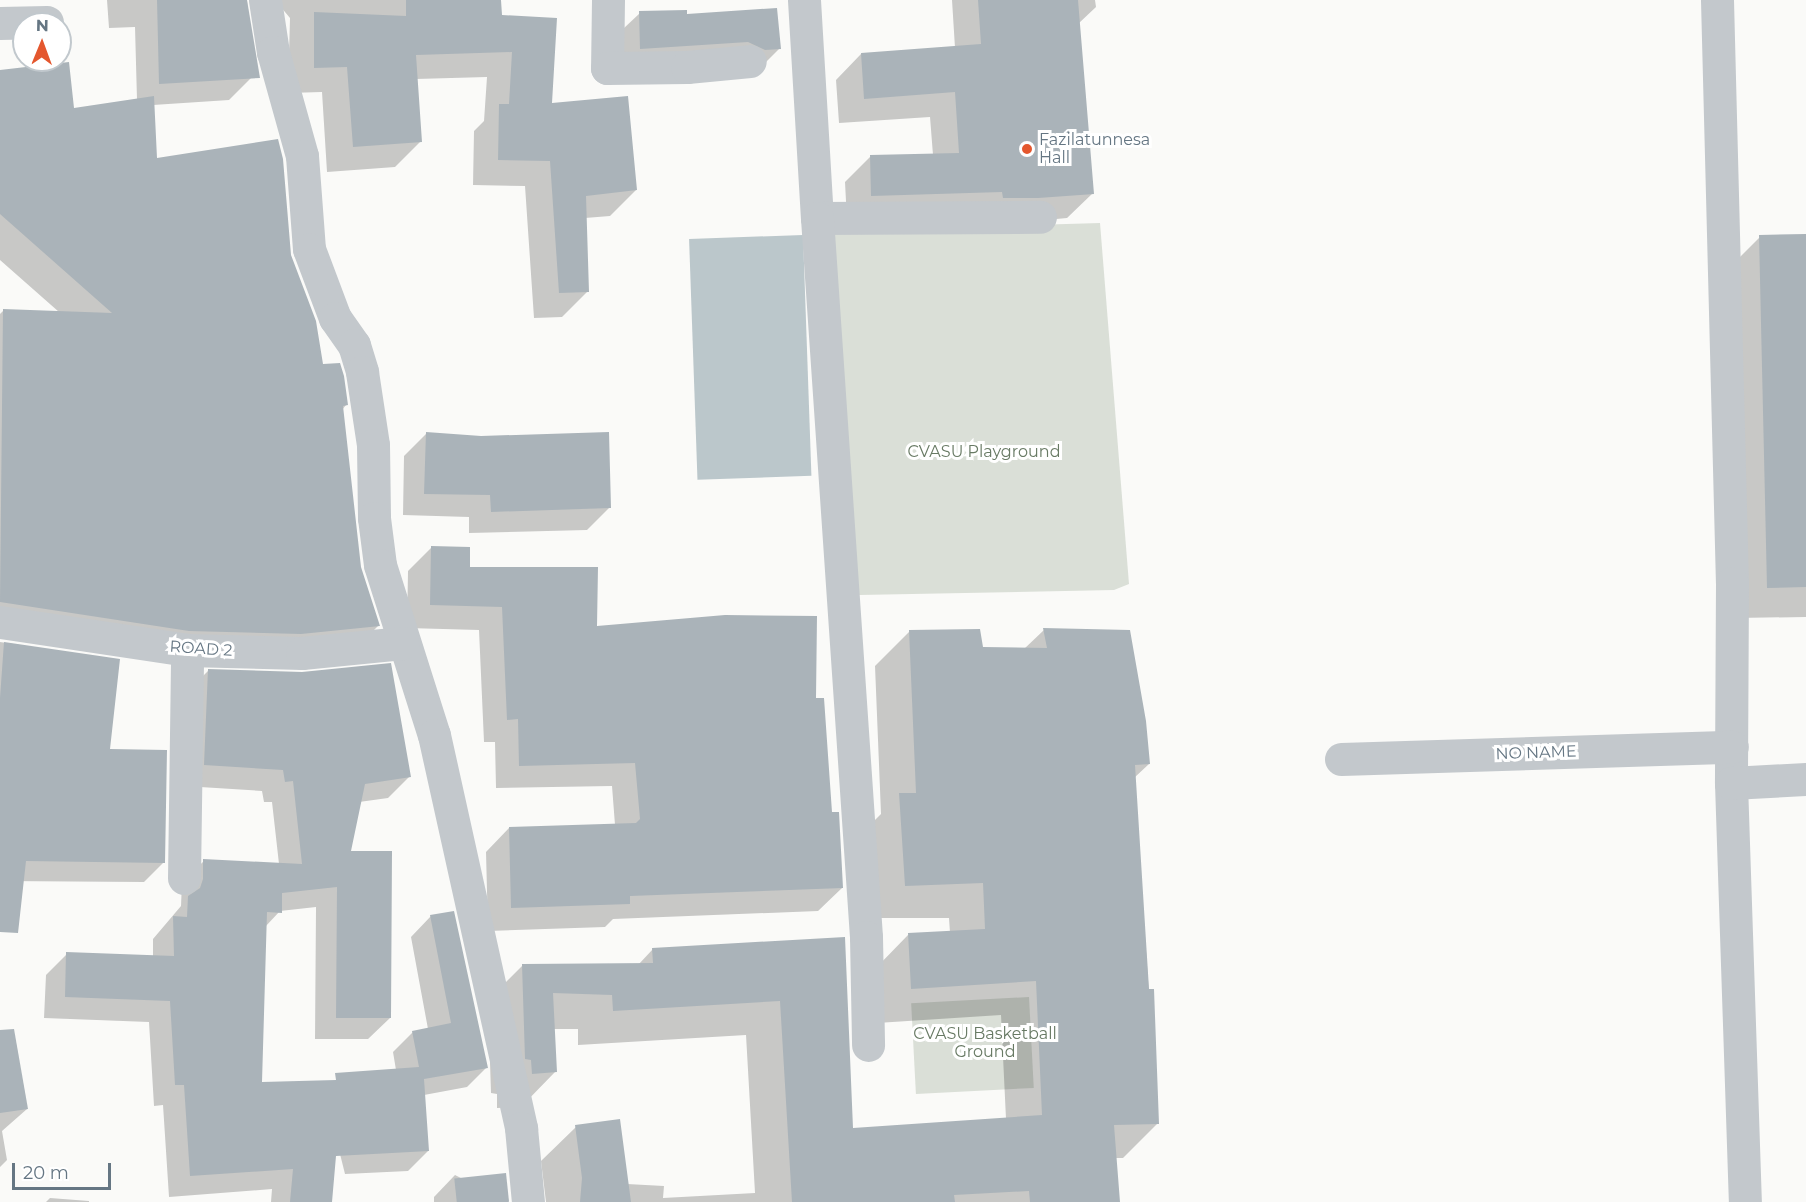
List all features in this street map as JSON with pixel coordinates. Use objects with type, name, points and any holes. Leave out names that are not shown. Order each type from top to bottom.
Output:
[{"type":"street","points":[[265,0],[273,52],[302,156],[309,249],[335,318],[354,345],[362,372],[373,445],[374,518],[380,565],[434,735],[521,1128],[528,1202]]},
{"type":"street","points":[[608,0],[608,68],[750,61]]},
{"type":"street","points":[[804,0],[866,937],[868,1045]]},
{"type":"street","points":[[1717,0],[1732,583],[1731,783],[1745,1202]]},
{"type":"street","points":[[817,218],[1040,217]]},
{"type":"street","name":"ROAD 2","points":[[0,622],[187,650],[302,653],[403,643]]},
{"type":"street","points":[[184,879],[187,650]]},
{"type":"street","name":"NO NAME","points":[[1341,759],[1732,747]]},
{"type":"street","points":[[1731,783],[1806,779]]},
{"type":"green space","name":"CVASU Playground","points":[[1100,223],[1129,584],[1114,590],[859,595],[832,231]]},
{"type":"green space","name":"CVASU Basketball Ground","points":[[1029,997],[1034,1088],[916,1094],[911,1003]]},
{"type":"shaded area","points":[[803,235],[811,476],[697,480],[689,239]]},
{"type":"building","points":[[157,0],[247,0],[260,78],[159,84]]},
{"type":"building","points":[[406,0],[501,0],[502,15],[557,18],[552,103],[628,96],[637,190],[586,196],[589,292],[559,293],[550,161],[498,160],[499,104],[509,104],[512,52],[416,55],[422,142],[353,147],[347,67],[314,68],[314,12],[406,16]]},
{"type":"building","points":[[978,0],[1078,0],[1094,194],[1038,198],[1003,198],[1002,192],[871,196],[870,155],[959,153],[955,92],[864,99],[861,53],[981,44]]},
{"type":"building","points":[[777,8],[781,49],[765,50],[748,42],[640,49],[639,11],[687,10],[687,14]]},
{"type":"building","points":[[0,70],[70,72],[74,108],[154,96],[157,158],[278,139],[283,159],[291,255],[316,321],[323,364],[340,363],[344,376],[348,405],[343,406],[361,567],[380,626],[301,634],[189,631],[0,602],[3,309],[112,313],[0,214]]},
{"type":"building","points":[[1806,234],[1806,587],[1767,588],[1759,235]]},
{"type":"building","points":[[426,432],[481,436],[609,432],[611,508],[491,512],[490,495],[424,494]]},
{"type":"building","points":[[431,546],[470,547],[470,567],[598,567],[597,626],[725,615],[817,616],[816,698],[824,698],[832,812],[839,812],[843,888],[630,896],[630,904],[511,908],[509,827],[636,823],[640,819],[635,763],[519,766],[518,719],[507,720],[502,607],[430,605]]},
{"type":"building","points":[[1043,628],[1130,630],[1146,721],[1150,764],[1135,765],[1149,989],[1154,989],[1159,1124],[1114,1125],[1120,1202],[1030,1202],[1029,1191],[954,1195],[955,1202],[792,1202],[780,1001],[613,1011],[612,995],[553,993],[557,1072],[532,1074],[531,1060],[525,1059],[522,964],[653,963],[652,948],[845,937],[853,1128],[1042,1115],[1036,981],[911,989],[908,933],[985,929],[983,883],[905,886],[899,793],[916,793],[909,630],[980,629],[983,647],[1047,648]]},
{"type":"building","points":[[4,642],[120,659],[110,749],[167,750],[165,863],[26,861],[18,933],[0,932],[0,698]]},
{"type":"building","points":[[391,663],[411,777],[365,784],[351,851],[392,851],[391,1018],[336,1018],[337,887],[282,893],[282,913],[267,912],[262,1082],[336,1080],[335,1073],[419,1067],[412,1031],[451,1023],[430,915],[454,911],[488,1068],[424,1079],[429,1151],[336,1156],[332,1202],[290,1202],[293,1169],[190,1176],[184,1085],[175,1085],[170,1001],[65,997],[66,952],[174,956],[173,916],[187,917],[188,896],[200,888],[203,879],[203,859],[302,864],[293,781],[285,782],[283,770],[204,765],[208,669],[302,672]]},
{"type":"building","points":[[14,1029],[28,1109],[0,1113],[0,1030]]},
{"type":"building","points":[[620,1119],[631,1202],[580,1202],[582,1178],[575,1125]]},
{"type":"building","points":[[506,1173],[509,1202],[457,1202],[454,1178]]},
{"type":"place","name":"Fazilatunnesa Hall","points":[[1027,149]]}]
